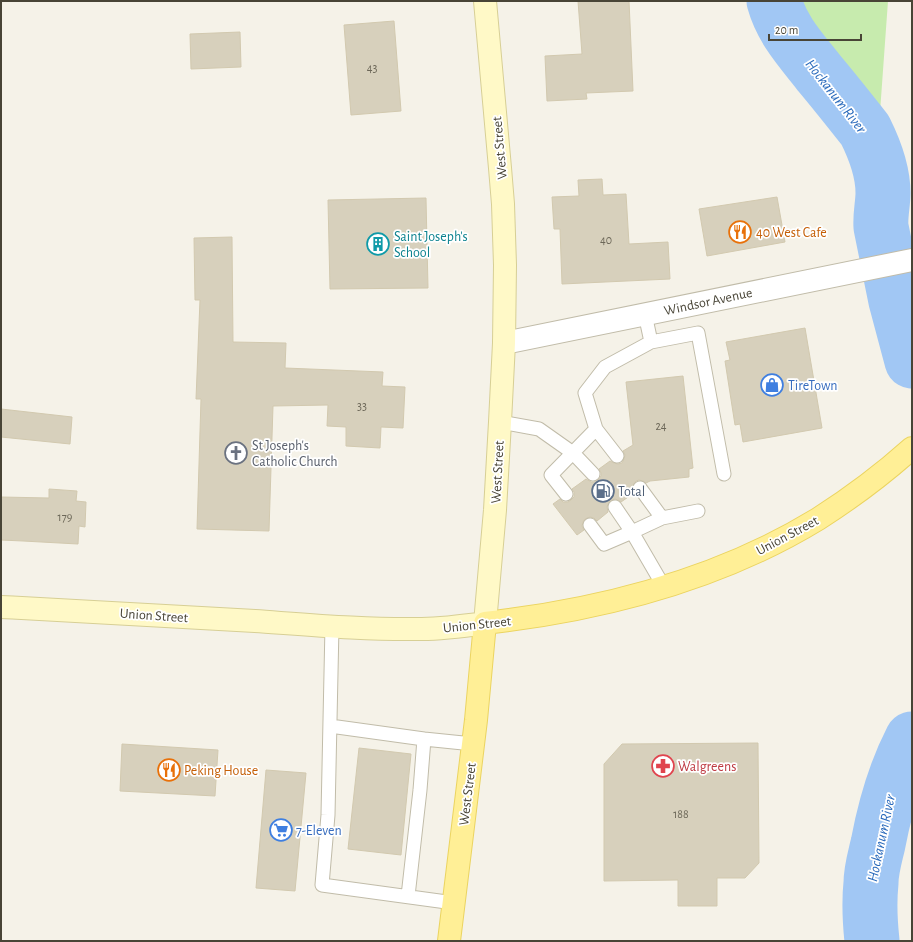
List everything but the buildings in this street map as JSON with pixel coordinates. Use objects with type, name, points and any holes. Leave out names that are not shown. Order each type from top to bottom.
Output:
[{"type":"main road","name":"West Street","points":[[449,941],[473,744],[485,624],[495,510],[504,342],[506,265],[503,204],[485,1]]},
{"type":"main road","name":"Union Street","points":[[1,607],[121,612],[332,626],[422,629],[454,628],[517,620],[608,602],[664,587],[715,569],[757,551],[817,520],[868,484],[912,448]]},
{"type":"street","name":"Windsor Avenue","points":[[504,342],[908,260]]},
{"type":"lane","points":[[645,314],[651,342]]},
{"type":"lane","points":[[617,456],[596,429],[585,392],[604,367],[651,342],[698,333],[724,474]]},
{"type":"lane","points":[[500,422],[539,429],[573,452],[592,474]]},
{"type":"lane","points":[[566,494],[550,475],[596,429]]},
{"type":"lane","points":[[640,488],[662,518]]},
{"type":"lane","points":[[614,507],[632,532],[664,587]]},
{"type":"lane","points":[[590,525],[604,544],[662,518],[698,512]]},
{"type":"lane","points":[[332,626],[328,815],[322,885],[454,903]]},
{"type":"lane","points":[[330,726],[473,744]]},
{"type":"lane","points":[[408,896],[424,739]]},
{"type":"green space","points":[[761,1],[888,1],[880,112],[904,160],[906,205],[898,229],[873,234],[875,207],[867,169],[842,119]]},
{"type":"waterway","name":"Hockanum River","points":[[774,1],[777,11],[793,39],[865,130],[872,145],[880,169],[883,185],[881,227],[896,301],[912,361]]},
{"type":"waterway","name":"Hockanum River","points":[[872,941],[870,897],[873,864],[891,790],[900,764],[912,739]]},
{"type":"place","name":"40 West Cafe","points":[[740,232]]},
{"type":"place","name":"Saint Joseph's School","points":[[378,244]]},
{"type":"place","name":"TireTown","points":[[772,385]]},
{"type":"place","name":"St Joseph's Catholic Church","points":[[236,453]]},
{"type":"place","name":"Total","points":[[603,491]]},
{"type":"place","name":"Walgreens","points":[[663,766]]},
{"type":"place","name":"Peking House","points":[[169,770]]},
{"type":"place","name":"7-Eleven","points":[[281,830]]}]
